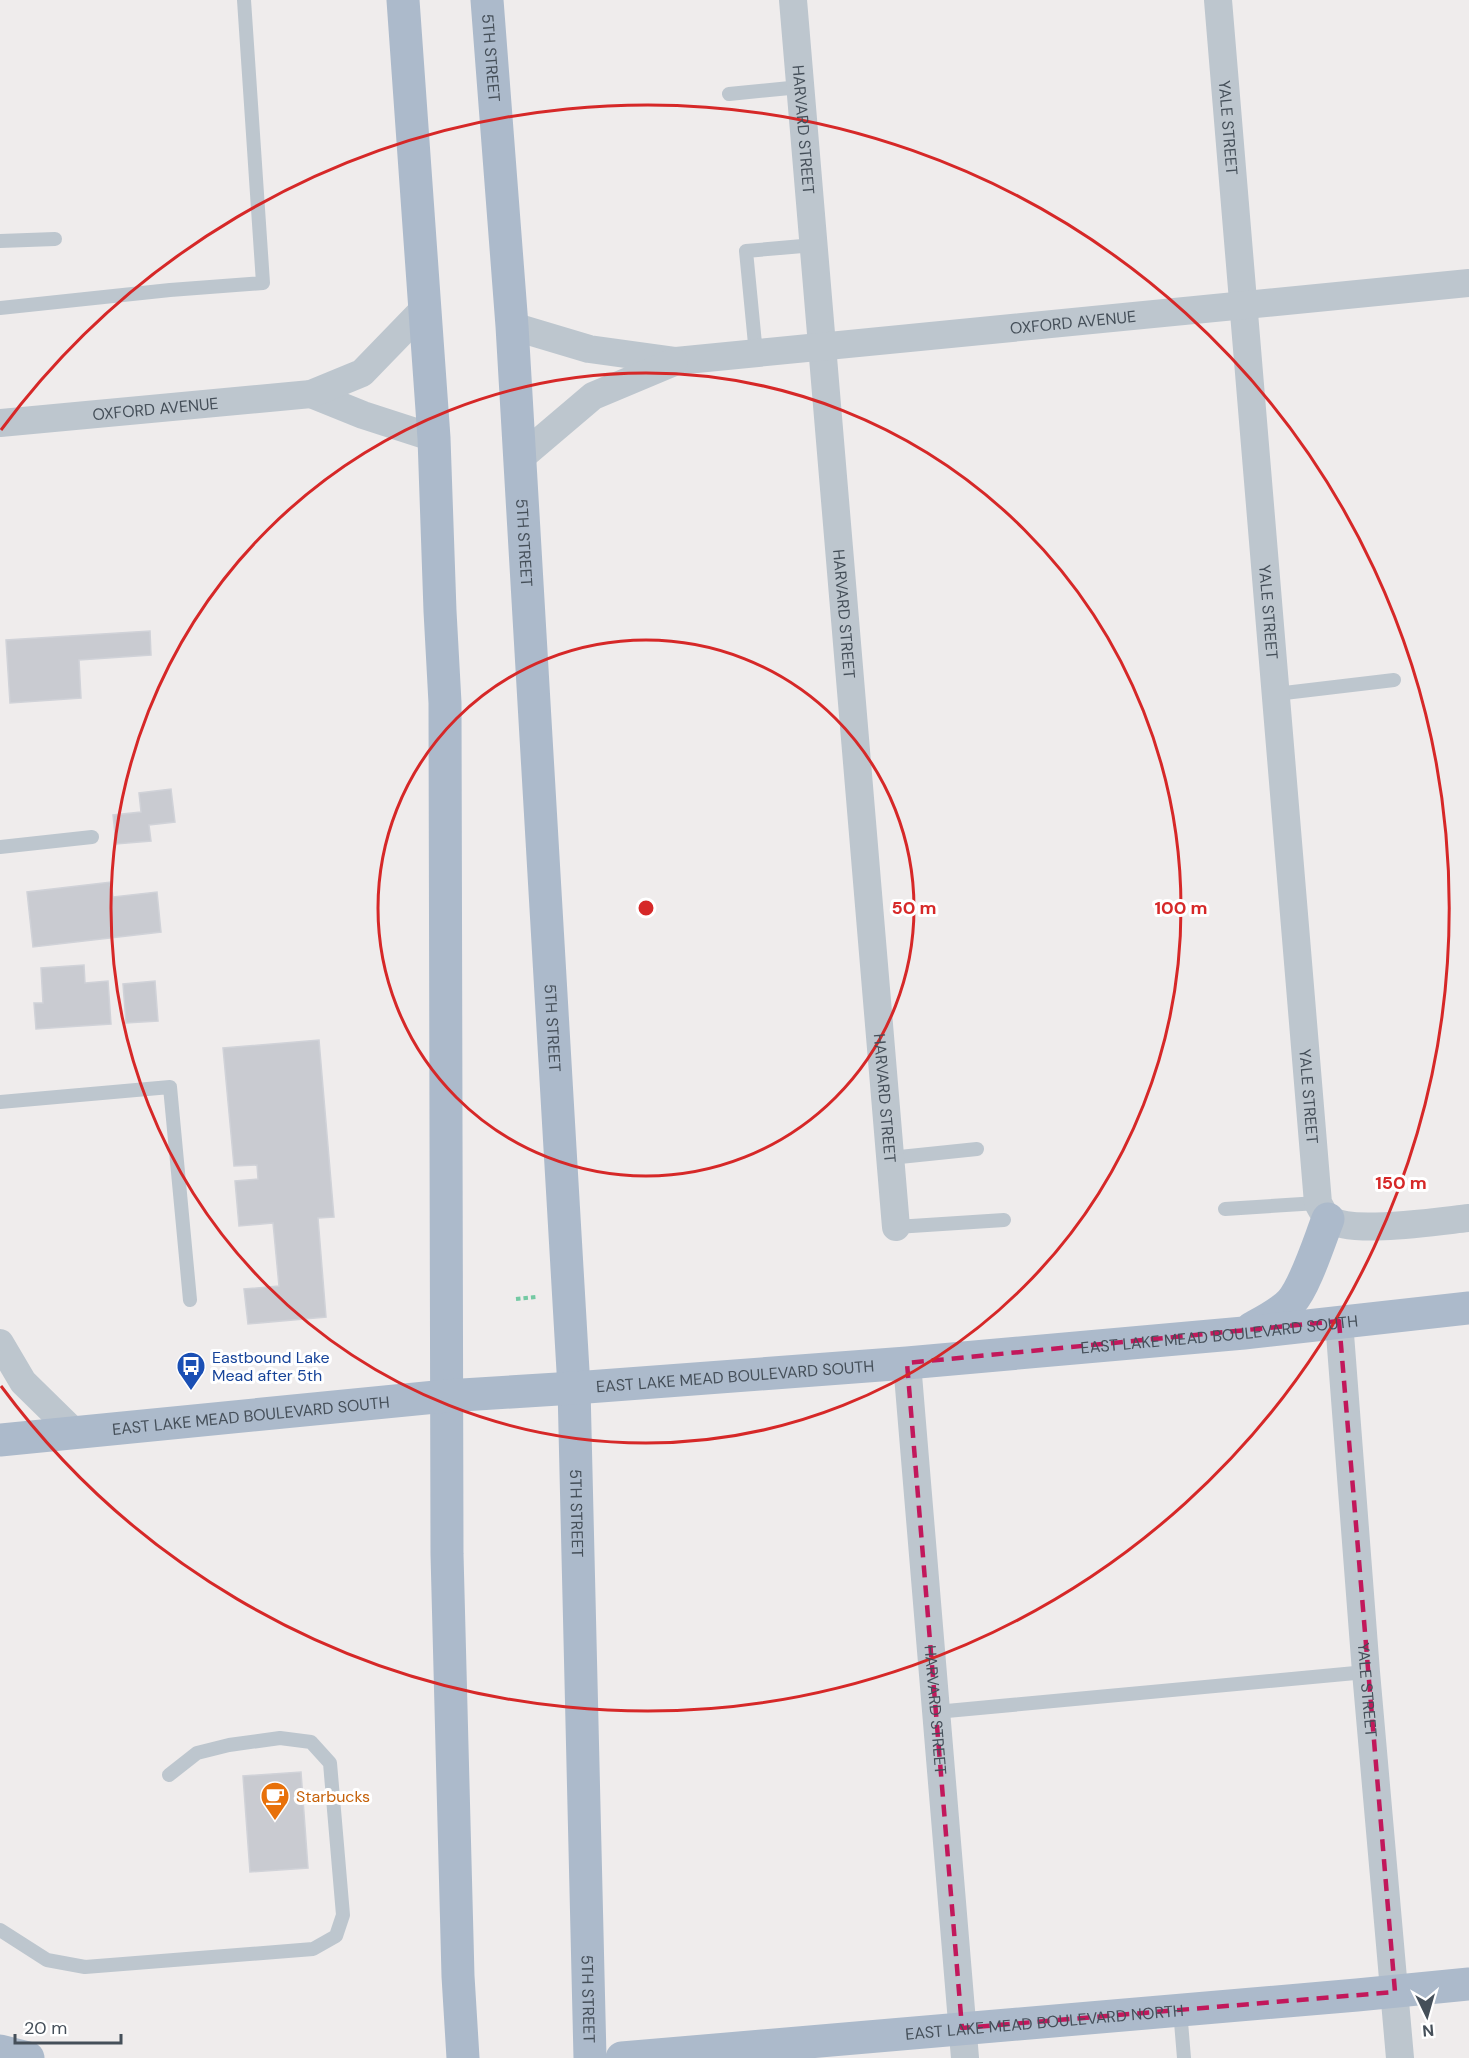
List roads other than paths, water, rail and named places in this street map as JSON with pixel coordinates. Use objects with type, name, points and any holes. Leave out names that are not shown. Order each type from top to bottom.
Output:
[{"type":"main road","points":[[403,0],[434,438],[440,611],[446,703],[447,1554],[458,1976],[463,2058]]},
{"type":"main road","name":"5TH STREET","points":[[487,0],[512,326],[574,1388],[590,2058]]},
{"type":"main road","points":[[1244,1333],[1280,1311],[1300,1290],[1323,1211]]},
{"type":"main road","name":"EAST LAKE MEAD BOULEVARD SOUTH","points":[[0,1440],[446,1396],[907,1363],[1244,1333],[1469,1308]]},
{"type":"main road","name":"EAST LAKE MEAD BOULEVARD NORTH","points":[[622,2058],[964,2043],[1180,2010],[1469,1984]]},
{"type":"main road","points":[[0,2051],[28,2058]]},
{"type":"street","name":"HARVARD STREET","points":[[793,0],[896,1227]]},
{"type":"street","name":"YALE STREET","points":[[1218,0],[1276,694],[1323,1211]]},
{"type":"street","name":"OXFORD AVENUE","points":[[512,326],[589,349],[676,361],[1469,283]]},
{"type":"street","name":"OXFORD AVENUE","points":[[0,423],[311,394],[362,373],[424,309]]},
{"type":"street","name":"OXFORD AVENUE","points":[[520,458],[593,396],[676,361]]},
{"type":"street","name":"OXFORD AVENUE","points":[[311,394],[363,415],[434,438]]},
{"type":"street","points":[[1323,1211],[1344,1226],[1393,1226],[1469,1218]]},
{"type":"street","name":"YALE STREET","points":[[1339,1322],[1366,1672],[1400,2058]]},
{"type":"street","points":[[0,1343],[23,1382],[75,1433]]},
{"type":"street","name":"HARVARD STREET","points":[[907,1363],[964,2043]]},
{"type":"lane","points":[[0,308],[170,290],[263,283],[244,0]]},
{"type":"lane","points":[[729,94],[800,87]]},
{"type":"lane","points":[[0,241],[55,239]]},
{"type":"lane","points":[[756,354],[746,251],[814,245]]},
{"type":"lane","points":[[1276,694],[1394,681]]},
{"type":"lane","points":[[0,847],[92,837]]},
{"type":"lane","points":[[0,1102],[170,1087],[190,1300]]},
{"type":"lane","points":[[890,1158],[977,1149]]},
{"type":"lane","points":[[1225,1209],[1323,1211]]},
{"type":"lane","points":[[896,1227],[1004,1220]]},
{"type":"lane","points":[[936,1712],[1366,1672]]},
{"type":"lane","points":[[0,1930],[46,1960],[85,1967],[313,1949],[336,1936],[343,1915],[330,1763],[311,1742],[280,1738],[229,1745],[197,1753],[169,1775]]},
{"type":"lane","points":[[1180,2010],[1184,2058]]},
{"type":"place","name":"Eastbound Lake Mead after 5th","points":[[191,1392]]},
{"type":"place","name":"Starbucks","points":[[275,1822]]}]
